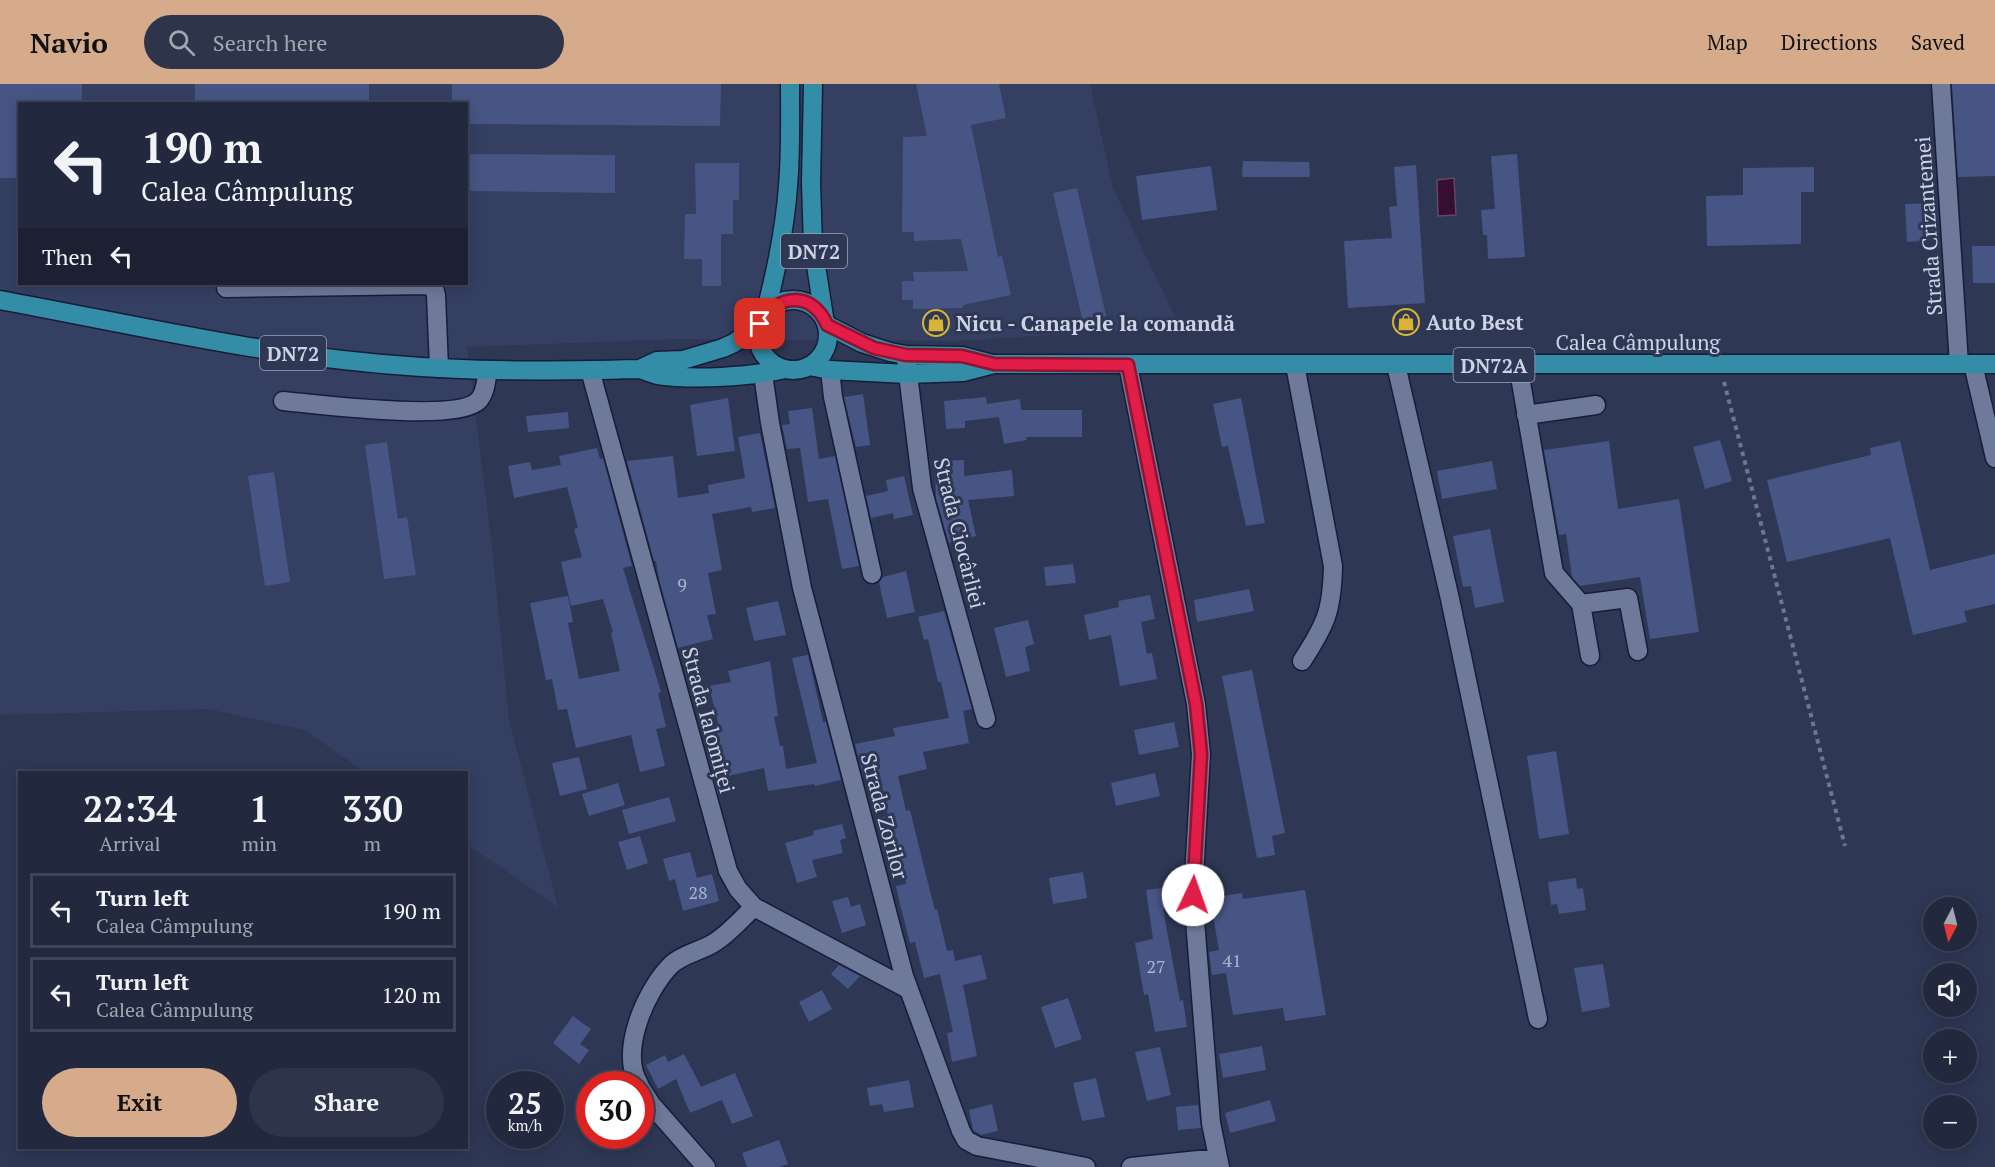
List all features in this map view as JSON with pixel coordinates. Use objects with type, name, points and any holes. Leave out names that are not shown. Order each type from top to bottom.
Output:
[{"type":"main road","name":"DN72","points":[[785,369],[766,357],[760,347],[758,335],[775,276],[786,206],[790,84]]},
{"type":"main road","name":"DN72","points":[[809,366],[817,360],[827,344],[813,246],[813,84]]},
{"type":"main road","name":"Calea Câmpulung","points":[[0,300],[326,358],[439,368],[640,369],[656,375],[699,376],[763,374],[809,366],[830,370],[907,374],[963,372],[994,364]]},
{"type":"main road","name":"Calea Câmpulung","points":[[640,369],[657,361],[683,360],[723,348],[734,343],[763,319],[774,306],[784,301],[795,300],[817,309],[825,321],[874,348],[906,355],[962,356],[994,364],[1995,364]]},
{"type":"street","name":"Strada Crizantemei","points":[[1941,84],[1966,364],[1995,458]]},
{"type":"street","points":[[226,288],[427,285],[434,288],[436,295],[439,368]]},
{"type":"street","name":"Strada Ciocârliei","points":[[906,355],[922,488],[986,719]]},
{"type":"street","points":[[1128,365],[1196,704],[1201,754],[1193,895],[1211,1123],[1219,1163],[1131,1167]]},
{"type":"street","points":[[1294,365],[1333,566],[1332,597],[1326,620],[1302,661]]},
{"type":"street","points":[[1396,365],[1450,599],[1538,1019]]},
{"type":"street","points":[[1518,365],[1554,573],[1581,604],[1590,656]]},
{"type":"street","points":[[284,401],[376,411],[424,411],[469,407],[479,401],[485,389],[488,369]]},
{"type":"street","name":"Strada Ialomiței","points":[[590,370],[728,871],[738,889],[754,907],[908,988]]},
{"type":"street","points":[[830,370],[833,397],[872,574]]},
{"type":"street","name":"Strada Zorilor","points":[[763,374],[770,423],[802,588],[908,988],[961,1131],[966,1140],[977,1146],[1086,1167]]},
{"type":"street","points":[[1526,416],[1596,405]]},
{"type":"street","points":[[1581,604],[1628,598],[1638,651]]},
{"type":"street","points":[[634,1071],[632,1052],[643,1006],[655,982],[673,963],[713,943],[754,907]]},
{"type":"street","points":[[654,1107],[706,1167]]},
{"type":"path","points":[[1719,364],[1845,846]]},
{"type":"shaded area","points":[[0,84],[1090,84],[1113,188],[1180,327],[956,341],[678,339],[467,347],[491,537],[509,720],[558,907],[468,845],[468,771],[363,771],[305,730],[208,709],[0,715]]},
{"type":"shaded area","points":[[1454,178],[1456,215],[1438,216],[1437,180]]},
{"type":"building","points":[[0,84],[82,84],[82,102],[18,102],[18,178],[0,178]]},
{"type":"building","points":[[195,84],[369,84],[369,102],[195,102]]},
{"type":"building","points":[[452,84],[721,84],[720,126],[468,124],[468,102],[452,102]]},
{"type":"building","points":[[916,84],[999,84],[1006,118],[971,125],[998,257],[1002,256],[1011,295],[963,305],[963,308],[913,309],[913,300],[902,300],[902,281],[914,281],[913,272],[968,271],[961,239],[914,241],[914,232],[902,232],[903,137],[927,136]]},
{"type":"building","points":[[1952,84],[1995,84],[1995,176],[1958,177]]},
{"type":"building","points":[[468,154],[615,155],[615,193],[468,191]]},
{"type":"building","points":[[1517,154],[1525,257],[1488,259],[1487,235],[1483,235],[1481,210],[1495,209],[1491,156]]},
{"type":"building","points":[[1243,161],[1309,162],[1310,177],[1242,177]]},
{"type":"building","points":[[695,163],[739,163],[739,200],[733,200],[733,234],[721,234],[721,286],[702,286],[702,259],[684,259],[685,214],[696,214]]},
{"type":"building","points":[[1416,165],[1425,303],[1348,308],[1344,241],[1392,238],[1389,207],[1397,206],[1394,167]]},
{"type":"building","points":[[1211,166],[1217,210],[1142,220],[1136,176]]},
{"type":"building","points":[[1814,167],[1814,192],[1801,192],[1801,244],[1707,246],[1706,196],[1743,195],[1743,168]]},
{"type":"building","points":[[1077,188],[1106,316],[1083,322],[1053,193]]},
{"type":"building","points":[[1937,203],[1939,226],[1933,226],[1934,240],[1907,242],[1905,204]]},
{"type":"building","points":[[1972,246],[1995,246],[1995,283],[1973,283]]},
{"type":"building","points":[[863,394],[870,445],[856,447],[844,397]]},
{"type":"building","points":[[986,397],[987,404],[1020,399],[1021,410],[1082,410],[1082,437],[1026,437],[1027,440],[1004,444],[999,417],[965,421],[965,428],[946,429],[944,401]]},
{"type":"building","points":[[728,398],[735,451],[697,456],[690,405]]},
{"type":"building","points":[[1241,398],[1265,523],[1246,526],[1228,446],[1222,447],[1213,404]]},
{"type":"building","points":[[812,408],[819,459],[835,456],[859,566],[842,569],[828,499],[808,502],[800,448],[787,449],[782,425],[790,424],[788,411]]},
{"type":"building","points":[[568,412],[569,428],[528,432],[526,416]]},
{"type":"building","points":[[760,433],[775,508],[752,512],[751,507],[712,514],[722,570],[708,573],[716,614],[707,615],[713,639],[678,648],[627,461],[673,456],[678,498],[709,493],[708,485],[745,478],[738,437]]},
{"type":"building","points":[[1720,440],[1732,481],[1705,489],[1693,447]]},
{"type":"building","points":[[1609,441],[1618,509],[1679,499],[1699,632],[1650,639],[1640,577],[1580,586],[1572,577],[1566,534],[1559,535],[1544,450]]},
{"type":"building","points":[[1900,441],[1930,570],[1995,554],[1995,604],[1964,611],[1967,622],[1913,635],[1890,538],[1787,562],[1767,480],[1871,455],[1870,448]]},
{"type":"building","points":[[387,442],[398,519],[407,517],[416,575],[384,579],[365,445]]},
{"type":"building","points":[[597,448],[600,459],[603,458],[632,566],[623,568],[661,692],[658,693],[666,727],[656,729],[665,766],[640,772],[631,735],[576,748],[567,709],[558,710],[552,679],[546,680],[530,603],[568,596],[573,622],[568,623],[579,679],[620,671],[611,633],[613,632],[603,599],[571,606],[561,562],[582,557],[574,529],[578,528],[567,487],[514,498],[508,466],[530,462],[532,470],[561,465],[559,456]]},
{"type":"building","points":[[964,460],[964,476],[1012,470],[1014,496],[968,500],[976,536],[949,543],[936,498],[935,461]]},
{"type":"building","points":[[1492,461],[1497,489],[1442,499],[1437,471]]},
{"type":"building","points":[[274,472],[290,582],[265,586],[248,476]]},
{"type":"building","points":[[904,476],[913,515],[894,519],[893,513],[871,518],[866,496],[888,491],[886,480]]},
{"type":"building","points":[[1490,529],[1504,602],[1475,608],[1471,586],[1463,587],[1453,536]]},
{"type":"building","points":[[1073,564],[1076,583],[1046,586],[1044,567]]},
{"type":"building","points":[[906,571],[915,612],[887,618],[879,583],[883,577]]},
{"type":"building","points":[[1249,589],[1254,611],[1197,622],[1194,600]]},
{"type":"building","points":[[1150,595],[1155,619],[1141,622],[1147,654],[1152,653],[1157,679],[1120,686],[1111,635],[1089,640],[1084,615],[1119,607],[1118,601]]},
{"type":"building","points":[[778,601],[786,635],[754,641],[746,608]]},
{"type":"building","points":[[944,611],[972,709],[963,711],[969,743],[923,752],[927,769],[898,776],[906,811],[910,810],[947,951],[953,950],[955,961],[981,955],[987,979],[963,985],[977,1056],[952,1062],[947,1033],[953,1032],[940,974],[924,978],[915,942],[910,943],[900,904],[896,886],[906,884],[897,838],[882,841],[877,818],[888,816],[879,772],[863,775],[855,744],[895,736],[893,728],[949,718],[928,639],[924,640],[918,617]]},
{"type":"building","points":[[1028,620],[1034,644],[1025,647],[1030,671],[1006,677],[994,628]]},
{"type":"building","points":[[808,655],[823,722],[826,722],[841,780],[815,786],[814,784],[768,791],[764,768],[723,777],[714,728],[719,727],[709,686],[731,682],[728,671],[770,661],[778,716],[774,717],[780,746],[783,746],[786,769],[817,763],[792,658]]},
{"type":"building","points":[[1252,670],[1285,833],[1272,836],[1275,855],[1257,858],[1222,676]]},
{"type":"building","points":[[1174,722],[1179,747],[1139,755],[1134,730]]},
{"type":"building","points":[[1556,751],[1569,834],[1539,839],[1527,756]]},
{"type":"building","points":[[579,757],[587,789],[560,796],[552,763]]},
{"type":"building","points":[[1155,773],[1160,796],[1116,806],[1111,783]]},
{"type":"building","points":[[618,783],[625,805],[589,816],[582,794]]},
{"type":"building","points":[[669,797],[676,821],[629,834],[622,810]]},
{"type":"building","points":[[842,824],[846,838],[840,840],[843,853],[812,860],[817,877],[797,883],[785,843],[814,835],[813,831]]},
{"type":"building","points":[[640,836],[648,863],[627,870],[618,842]]},
{"type":"building","points":[[690,852],[697,878],[712,874],[719,901],[683,911],[675,879],[669,881],[663,859]]},
{"type":"building","points":[[1083,872],[1087,898],[1053,904],[1049,878]]},
{"type":"building","points":[[1576,878],[1577,889],[1583,888],[1586,910],[1559,914],[1557,904],[1551,905],[1548,882]]},
{"type":"building","points":[[1177,886],[1180,906],[1163,909],[1187,1027],[1155,1032],[1148,994],[1144,995],[1135,943],[1153,939],[1146,890]]},
{"type":"building","points":[[1305,890],[1326,1015],[1285,1021],[1283,1008],[1233,1015],[1226,973],[1212,975],[1209,952],[1219,950],[1210,898],[1242,893],[1243,899]]},
{"type":"building","points":[[848,897],[851,907],[860,904],[866,925],[842,933],[832,901]]},
{"type":"building","points":[[1603,964],[1610,1007],[1582,1012],[1574,968]]},
{"type":"building","points":[[839,965],[860,976],[848,989],[831,974]]},
{"type":"building","points":[[822,990],[832,1009],[809,1022],[799,1002]]},
{"type":"building","points":[[1068,998],[1082,1039],[1055,1048],[1041,1007]]},
{"type":"building","points":[[573,1016],[591,1029],[580,1044],[589,1050],[579,1064],[553,1043]]},
{"type":"building","points":[[1262,1046],[1266,1070],[1223,1078],[1219,1054]]},
{"type":"building","points":[[1160,1047],[1171,1095],[1147,1101],[1135,1052]]},
{"type":"building","points":[[684,1054],[701,1087],[735,1073],[753,1116],[732,1124],[722,1100],[690,1113],[676,1079],[658,1089],[654,1081],[654,1071],[649,1071],[646,1065],[665,1055],[668,1062]]},
{"type":"building","points":[[1096,1078],[1105,1117],[1082,1121],[1073,1083]]},
{"type":"building","points":[[909,1080],[914,1107],[884,1112],[882,1104],[870,1106],[867,1088]]},
{"type":"building","points":[[1270,1100],[1276,1121],[1230,1133],[1225,1113]]},
{"type":"building","points":[[992,1104],[998,1131],[981,1135],[973,1130],[969,1110]]},
{"type":"building","points":[[1198,1105],[1201,1128],[1178,1130],[1176,1107]]},
{"type":"building","points":[[779,1140],[788,1164],[779,1167],[747,1167],[742,1153]]},
{"type":"place","name":"Auto Best","points":[[1406,322]]},
{"type":"place","name":"Nicu - Canapele la comandă","points":[[936,323]]},
{"type":"route","points":[[760,324],[765,314],[774,306],[784,301],[795,300],[817,309],[827,325],[862,343],[890,352],[906,355],[962,356],[994,364],[1128,365],[1196,704],[1201,754],[1193,895]]}]
